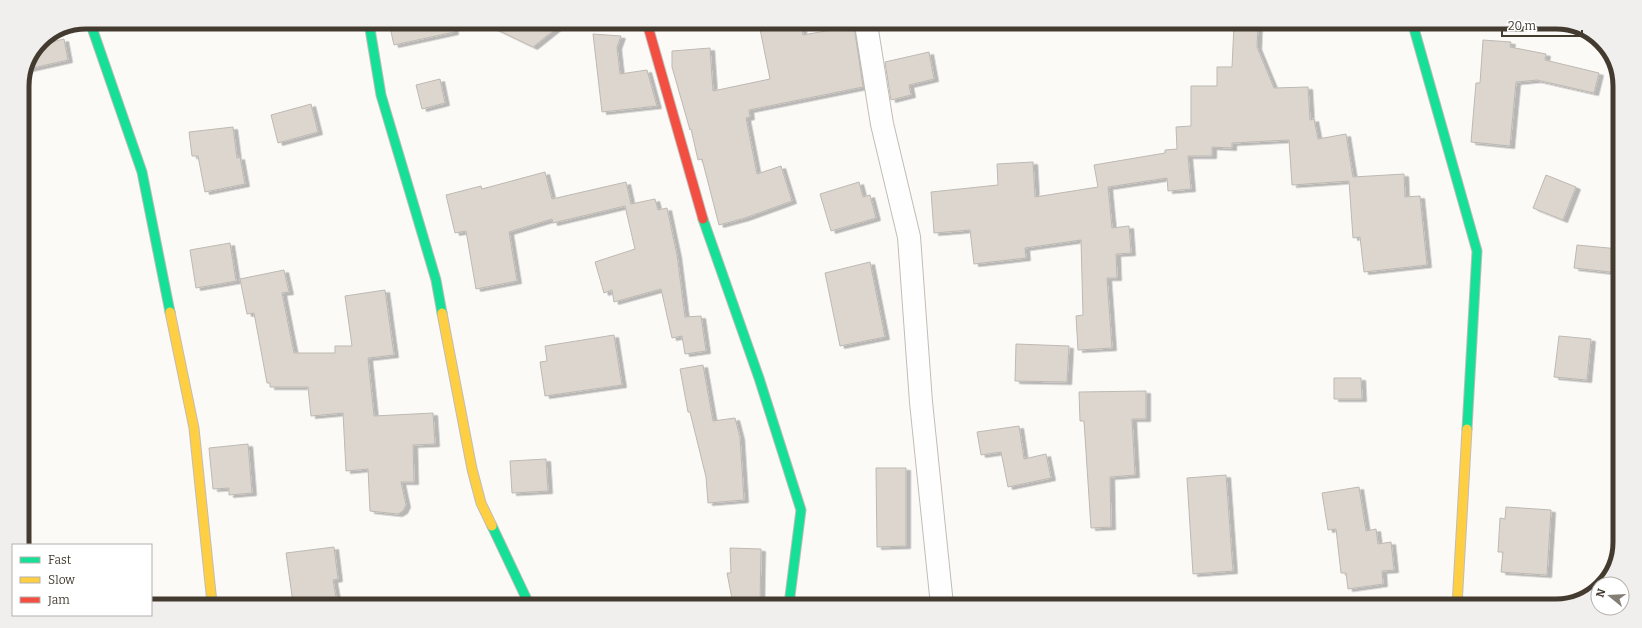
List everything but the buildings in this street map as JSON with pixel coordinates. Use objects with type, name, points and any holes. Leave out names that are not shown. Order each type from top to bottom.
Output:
[{"type":"street","points":[[92,29],[142,172],[194,428],[212,599]]},
{"type":"street","points":[[370,29],[381,95],[436,280],[472,468],[479,496],[527,599]]},
{"type":"street","points":[[649,29],[697,203],[760,378],[802,510],[790,599]]},
{"type":"street","points":[[867,29],[882,124],[908,237],[921,402],[941,599]]},
{"type":"street","points":[[1413,29],[1477,250],[1457,599]]},
{"type":"traffic: fast","points":[[92,29],[142,172],[170,312]]},
{"type":"traffic: fast","points":[[370,29],[381,95],[436,280],[442,313]]},
{"type":"traffic: fast","points":[[1414,29],[1477,251],[1467,429]]},
{"type":"traffic: fast","points":[[703,219],[759,378],[801,510],[790,599]]},
{"type":"traffic: fast","points":[[492,526],[527,599]]},
{"type":"traffic: slow","points":[[170,312],[194,428],[212,599]]},
{"type":"traffic: slow","points":[[442,313],[472,469],[481,503],[492,526]]},
{"type":"traffic: slow","points":[[1457,599],[1467,429]]},
{"type":"traffic: jam","points":[[649,29],[703,219]]}]
